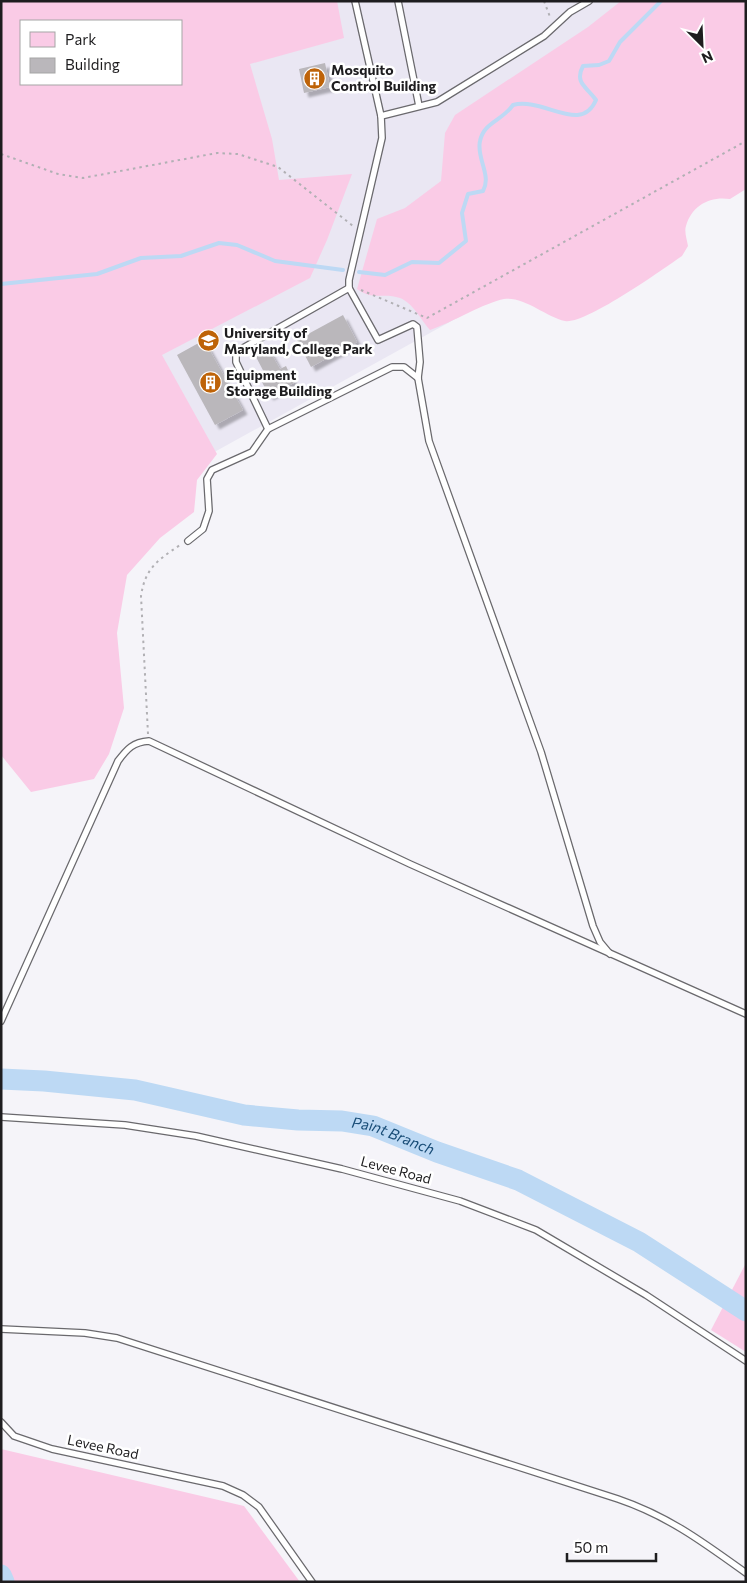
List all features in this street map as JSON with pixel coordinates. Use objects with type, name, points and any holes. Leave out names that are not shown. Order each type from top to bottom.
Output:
[{"type":"lane","points":[[354,1],[382,116],[382,138],[360,230],[349,288],[378,340],[413,324],[416,327],[420,362],[418,378],[429,441],[541,752],[593,926],[600,942],[610,954]]},
{"type":"lane","points":[[398,1],[419,106]]},
{"type":"lane","points":[[382,116],[437,102],[544,36],[570,12],[589,1]]},
{"type":"lane","points":[[268,429],[236,362],[236,352],[349,288]]},
{"type":"lane","points":[[188,540],[203,528],[209,511],[207,479],[212,470],[252,452],[268,429],[392,367],[404,367],[418,378]]},
{"type":"lane","points":[[1,1021],[118,760],[129,747],[140,741],[149,741],[410,864],[746,1014]]},
{"type":"lane","name":"Levee Road","points":[[1,1117],[126,1125],[196,1136],[342,1168],[460,1201],[536,1230],[646,1295],[746,1361]]},
{"type":"lane","points":[[1,1329],[86,1333],[117,1338],[618,1499],[670,1520],[746,1573]]},
{"type":"lane","name":"Levee Road","points":[[1,1422],[14,1436],[52,1448],[223,1486],[243,1495],[259,1507],[312,1582]]},
{"type":"path","points":[[544,1],[550,17]]},
{"type":"path","points":[[349,288],[354,287],[427,318],[746,141]]},
{"type":"path","points":[[1,154],[58,174],[83,178],[217,153],[238,154],[278,168],[339,218],[360,230]]},
{"type":"path","points":[[149,741],[141,596],[144,579],[153,566],[164,556],[188,540]]},
{"type":"shaded area","name":"University of Maryland, College Park","points":[[1,1],[633,1],[676,197],[1,570]]},
{"type":"green space","points":[[1,1],[337,1],[344,38],[250,64],[272,139],[279,180],[352,174],[327,240],[310,278],[162,355],[217,454],[197,480],[194,512],[160,538],[127,575],[117,633],[124,708],[109,754],[94,779],[31,792],[1,755]]},
{"type":"green space","points":[[621,1],[746,1],[746,189],[730,199],[716,199],[697,207],[685,228],[688,246],[682,256],[606,306],[575,320],[565,321],[558,319],[519,301],[504,299],[488,304],[430,330],[405,300],[394,296],[368,295],[357,289],[377,219],[405,208],[441,181],[445,133],[455,115],[588,27]]},
{"type":"green space","points":[[746,1263],[746,1352],[711,1330]]},
{"type":"green space","points":[[1,1449],[244,1506],[300,1582],[1,1582]]},
{"type":"building","name":"Mosquito Control Building","points":[[325,63],[330,87],[304,93],[299,69]]},
{"type":"building","points":[[343,315],[357,342],[311,367],[297,340]]},
{"type":"building","name":"Equipment Storage Building","points":[[204,340],[243,410],[215,425],[177,355]]},
{"type":"building","points":[[268,348],[280,369],[286,366],[294,383],[269,396],[260,378],[266,376],[255,355]]},
{"type":"waterway","points":[[359,272],[385,275],[412,262],[439,263],[466,241],[462,213],[468,194],[483,191],[485,185],[486,179],[479,147],[482,135],[489,125],[504,115],[513,105],[537,106],[571,115],[581,114],[589,110],[596,100],[581,81],[580,77],[583,66],[599,65],[609,61],[620,42],[661,1]]},
{"type":"waterway","points":[[1,284],[97,274],[141,258],[181,256],[219,243],[237,245],[275,261],[343,270]]},
{"type":"waterway","name":"Paint Branch","points":[[1,1079],[44,1081],[135,1090],[244,1115],[298,1120],[342,1121],[373,1126],[437,1152],[518,1180],[639,1242],[746,1311]]},
{"type":"waterway","points":[[1,1575],[4,1582]]},
{"type":"place","name":"Mosquito Control Building","points":[[315,78]]},
{"type":"place","name":"University of Maryland, College Park","points":[[208,341]]},
{"type":"place","name":"Equipment Storage Building","points":[[210,383]]}]
